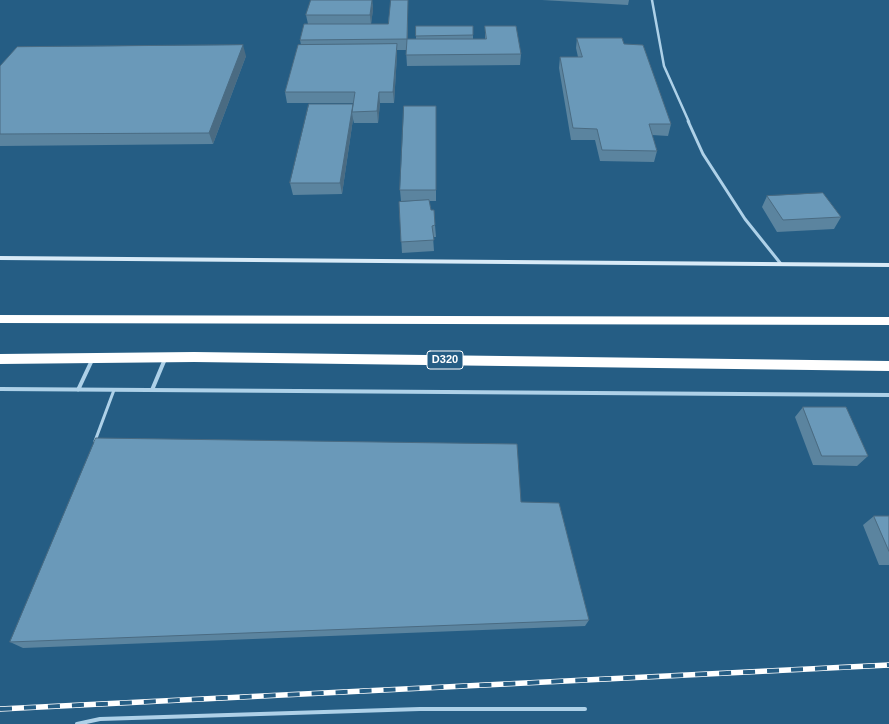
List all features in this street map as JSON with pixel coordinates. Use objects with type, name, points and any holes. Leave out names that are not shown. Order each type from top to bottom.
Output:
[{"type":"highway","points":[[0,319],[889,321]]},
{"type":"highway","name":"D320","points":[[0,359],[166,358],[889,366]]},
{"type":"street","points":[[652,0],[664,66],[703,154],[745,219],[781,264]]},
{"type":"street","points":[[0,258],[889,265]]},
{"type":"street","points":[[78,390],[93,358]]},
{"type":"street","points":[[152,390],[166,358]]},
{"type":"street","points":[[0,389],[889,395]]},
{"type":"lane","points":[[92,449],[114,390]]},
{"type":"lane","points":[[77,724],[89,720],[100,719],[420,709],[585,709]]},
{"type":"building","points":[[311,0],[372,0],[370,15],[306,15]]},
{"type":"building","points":[[391,0],[408,0],[407,39],[300,40],[304,24],[388,24]]},
{"type":"building","points":[[416,26],[473,26],[473,35],[416,36]]},
{"type":"building","points":[[485,26],[516,26],[521,54],[406,55],[407,39],[486,39]]},
{"type":"building","points":[[577,38],[622,38],[624,44],[643,45],[671,124],[649,124],[657,151],[602,150],[597,129],[573,128],[560,57],[582,57]]},
{"type":"building","points":[[397,44],[393,92],[379,92],[377,111],[352,112],[355,92],[285,92],[298,45]]},
{"type":"building","points":[[243,45],[209,133],[0,134],[0,66],[17,47]]},
{"type":"building","points":[[309,104],[353,104],[340,183],[290,183]]},
{"type":"building","points":[[404,106],[436,106],[436,190],[400,190]]},
{"type":"building","points":[[823,193],[841,217],[783,220],[767,196]]},
{"type":"building","points":[[429,200],[431,210],[434,210],[435,225],[432,226],[434,240],[401,242],[399,202]]},
{"type":"building","points":[[803,407],[846,407],[868,456],[822,456]]},
{"type":"building","points":[[96,438],[517,444],[521,502],[559,503],[589,620],[10,642]]},
{"type":"building","points":[[874,516],[889,516],[889,551]]},
{"type":"railway","points":[[0,709],[889,665]]}]
